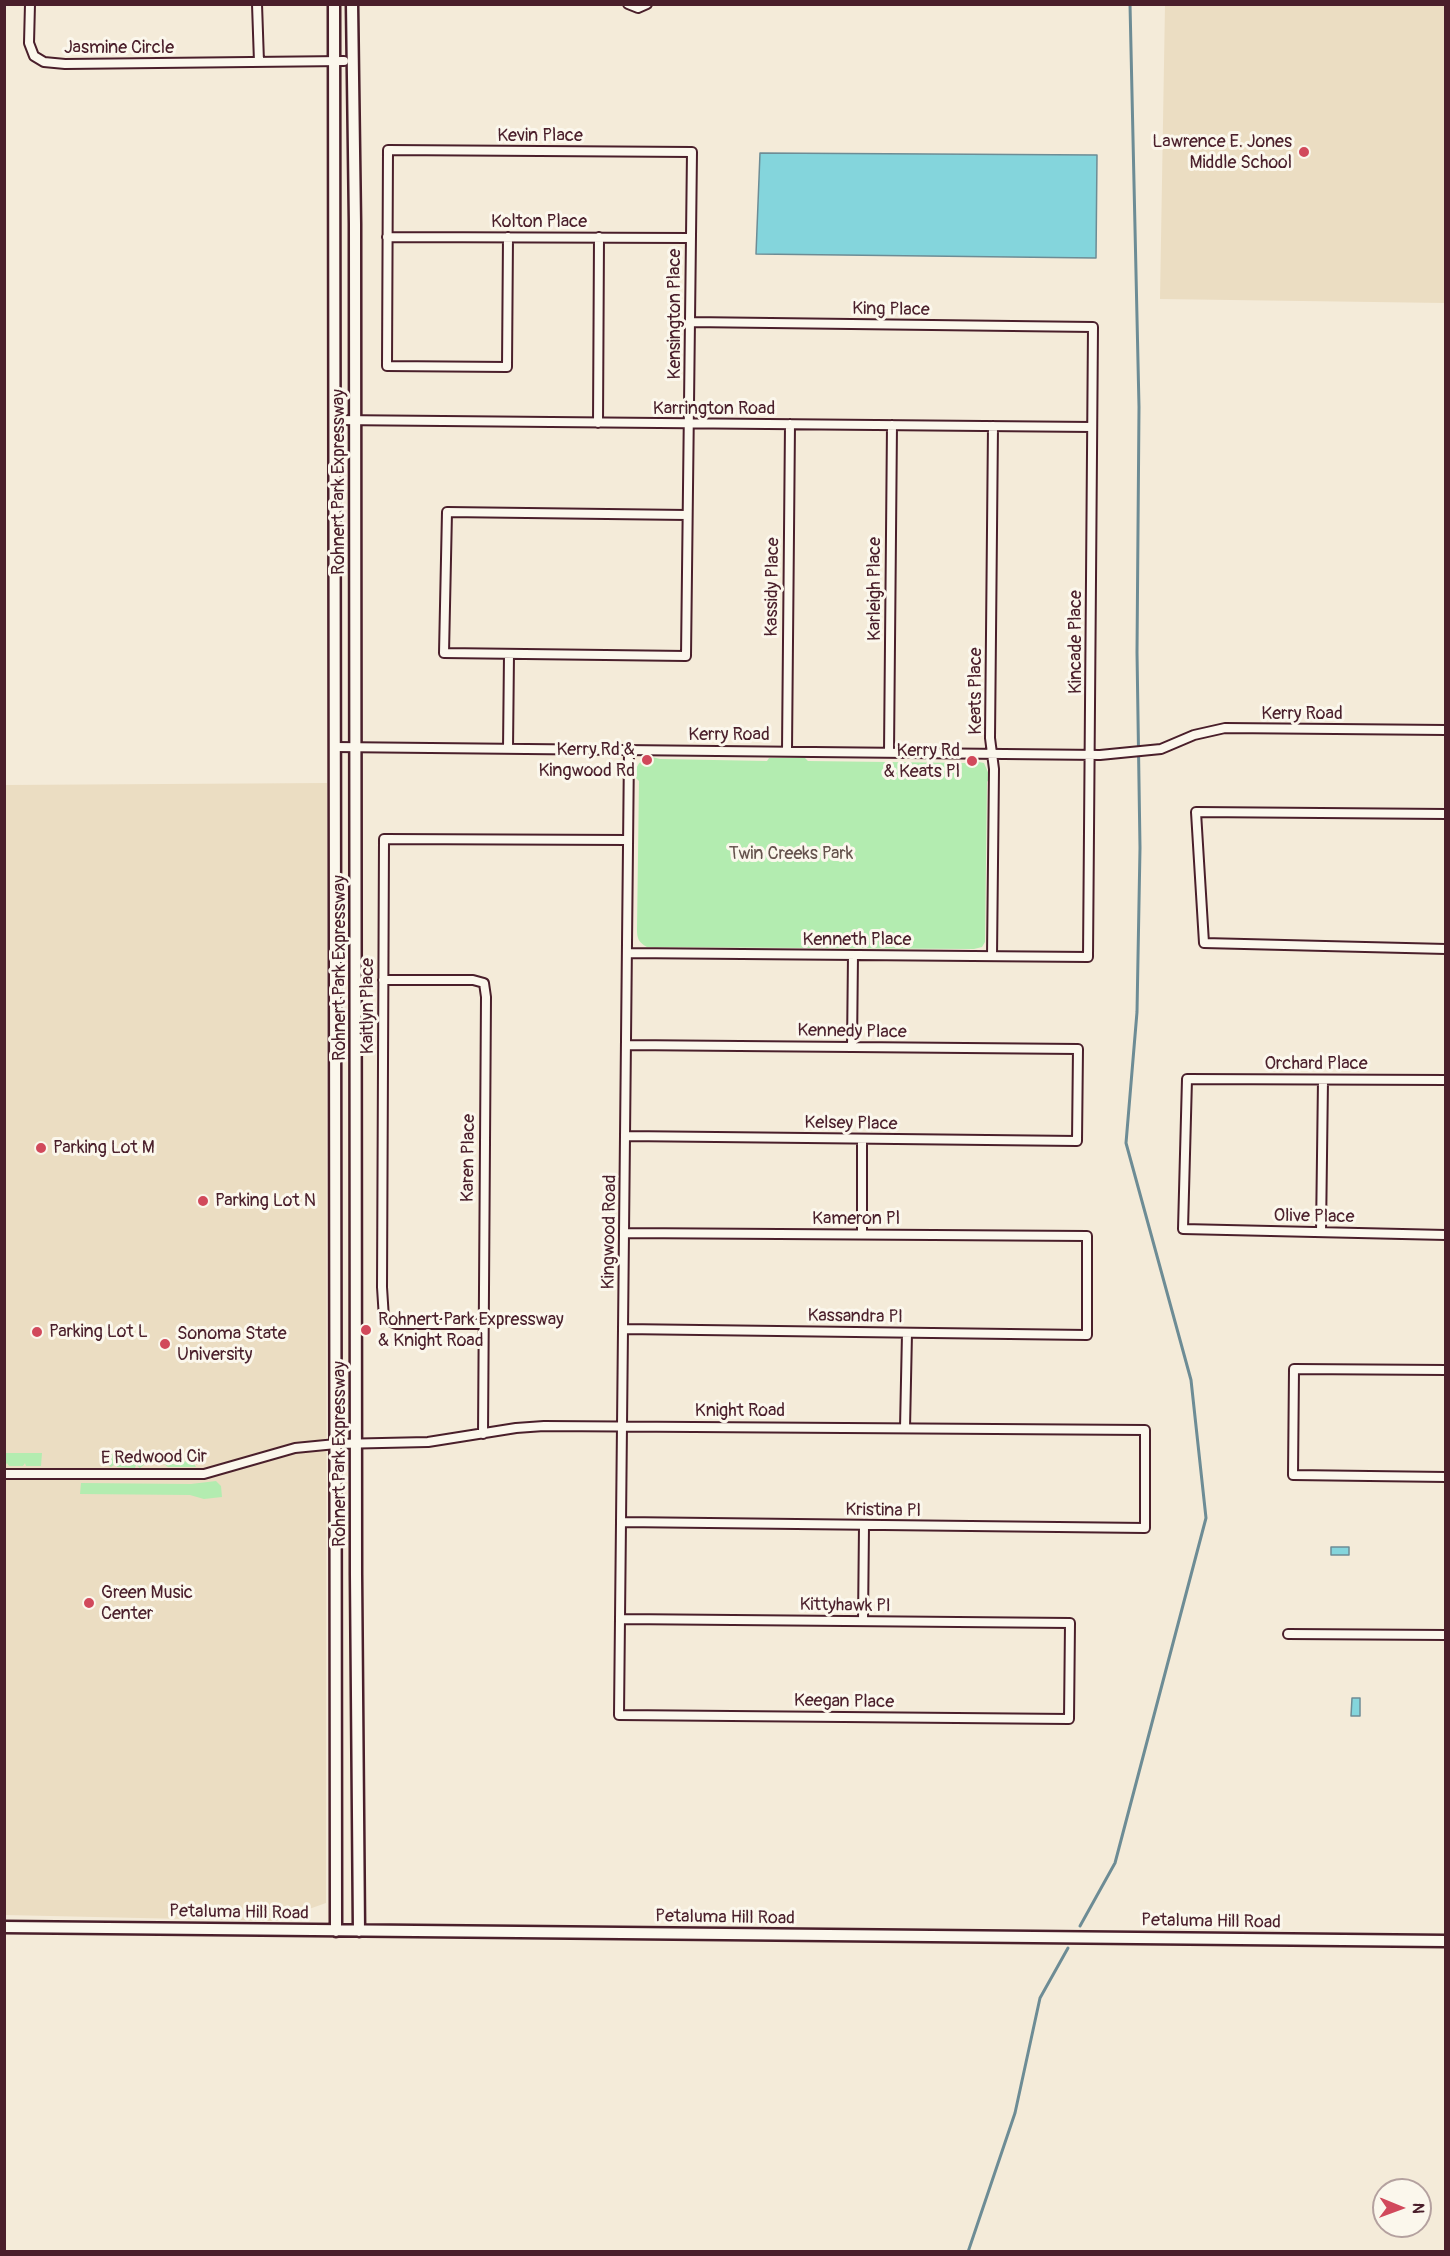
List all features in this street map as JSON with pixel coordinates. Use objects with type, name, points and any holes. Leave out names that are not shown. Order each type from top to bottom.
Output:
[{"type":"main road","name":"Rohnert Park Expressway","points":[[334,4],[339,61],[335,420],[336,1931]]},
{"type":"main road","name":"Rohnert Park Expressway","points":[[352,4],[356,420],[356,1444],[359,1931]]},
{"type":"main road","name":"Petaluma Hill Road","points":[[4,1927],[1446,1941]]},
{"type":"street","name":"Jasmine Circle","points":[[30,4],[29,43],[34,56],[44,62],[65,64],[339,61]]},
{"type":"street","points":[[257,4],[259,62]]},
{"type":"street","points":[[628,4],[638,8],[647,4]]},
{"type":"street","name":"Kevin Place","points":[[387,237],[388,150],[692,152]]},
{"type":"street","name":"Kensington Place","points":[[509,654],[686,656],[692,152]]},
{"type":"street","points":[[387,237],[387,366],[507,367],[508,237]]},
{"type":"street","name":"Kolton Place","points":[[387,237],[690,238]]},
{"type":"street","points":[[598,423],[599,237]]},
{"type":"street","name":"King Place","points":[[690,322],[1093,327]]},
{"type":"street","name":"Kincade Place","points":[[1088,957],[1093,327]]},
{"type":"street","name":"Karrington Road","points":[[335,420],[1092,427]]},
{"type":"street","name":"Kassidy Place","points":[[787,750],[790,424]]},
{"type":"street","name":"Karleigh Place","points":[[889,752],[892,425]]},
{"type":"street","name":"Keats Place","points":[[993,426],[993,956]]},
{"type":"street","points":[[508,749],[509,654],[444,653],[447,512],[687,515]]},
{"type":"street","name":"Kerry Road","points":[[335,747],[1122,755],[1161,749],[1194,735],[1225,728],[1446,730]]},
{"type":"street","name":"Kingwood Road","points":[[619,1715],[629,750]]},
{"type":"street","points":[[1446,814],[1196,812],[1204,943],[1446,948]]},
{"type":"street","name":"Kaitlyn Place","points":[[482,1324],[396,1324],[384,1319],[384,839],[628,840]]},
{"type":"street","name":"Kenneth Place","points":[[627,953],[1088,957]]},
{"type":"street","points":[[852,1047],[853,955]]},
{"type":"street","name":"Karen Place","points":[[383,980],[473,980],[484,983],[486,1005],[483,1434]]},
{"type":"street","name":"Kennedy Place","points":[[627,1045],[1078,1049],[1077,1141]]},
{"type":"street","name":"Orchard Place","points":[[1183,1229],[1187,1079],[1446,1080]]},
{"type":"street","points":[[1321,1232],[1323,1080]]},
{"type":"street","name":"Kelsey Place","points":[[626,1136],[1077,1141]]},
{"type":"street","points":[[862,1139],[862,1234]]},
{"type":"street","name":"Olive Place","points":[[1183,1229],[1446,1235]]},
{"type":"street","name":"Kameron Pl","points":[[625,1233],[1087,1236],[1087,1335]]},
{"type":"street","name":"Kassandra Pl","points":[[623,1329],[1087,1335]]},
{"type":"street","points":[[905,1428],[907,1333]]},
{"type":"street","points":[[1446,1370],[1294,1369],[1293,1475],[1446,1477]]},
{"type":"street","name":"Knight Road","points":[[336,1444],[428,1442],[535,1427],[622,1425],[1145,1430],[1145,1528]]},
{"type":"street","name":"E Redwood Cir","points":[[4,1474],[204,1474],[225,1470],[275,1452],[336,1444]]},
{"type":"street","name":"Kristina Pl","points":[[622,1522],[1145,1528]]},
{"type":"street","points":[[863,1621],[864,1526]]},
{"type":"street","name":"Kittyhawk Pl","points":[[621,1619],[1070,1623],[1069,1719]]},
{"type":"street","points":[[1288,1634],[1446,1635]]},
{"type":"street","name":"Keegan Place","points":[[619,1715],[1069,1719]]},
{"type":"shaded area","name":"Lawrence E. Jones Middle School","points":[[1165,5],[1445,5],[1445,303],[1160,299]]},
{"type":"shaded area","name":"Sonoma State University","points":[[327,783],[326,1903],[275,1921],[5,1915],[5,785]]},
{"type":"green space","name":"Twin Creeks Park","points":[[652,757],[767,761],[769,758],[805,758],[808,761],[965,763],[968,760],[984,763],[990,777],[987,782],[985,942],[982,947],[974,949],[647,947],[640,941],[637,932],[639,781],[636,774],[641,761]]},
{"type":"green space","points":[[5,1453],[42,1453],[41,1466],[26,1466],[25,1463],[23,1466],[9,1466],[7,1463],[5,1466]]},
{"type":"green space","points":[[103,1454],[150,1456],[150,1460],[140,1468],[136,1465],[135,1468],[117,1467],[115,1464],[111,1467],[103,1462]]},
{"type":"green space","points":[[164,1461],[176,1465],[177,1461],[193,1462],[196,1467],[168,1467],[163,1463]]},
{"type":"green space","points":[[216,1481],[221,1486],[222,1497],[204,1499],[190,1495],[80,1494],[81,1483],[191,1484]]},
{"type":"water","points":[[760,153],[1097,155],[1096,258],[756,254]]},
{"type":"water","points":[[1331,1547],[1349,1547],[1349,1555],[1331,1555]]},
{"type":"water","points":[[1352,1698],[1360,1698],[1360,1716],[1351,1716]]},
{"type":"waterway","points":[[1080,1926],[1115,1863],[1206,1518],[1191,1380],[1126,1143],[1137,1012],[1140,848],[1137,652],[1139,407],[1130,4]]},
{"type":"waterway","points":[[968,2252],[1015,2113],[1040,1998],[1068,1948]]},
{"type":"place","name":"Lawrence E. Jones Middle School","points":[[1304,152]]},
{"type":"place","name":"Kerry Rd & Kingwood Rd","points":[[647,760]]},
{"type":"place","name":"Kerry Rd & Keats Pl","points":[[972,761]]},
{"type":"place","name":"Parking Lot M","points":[[41,1148]]},
{"type":"place","name":"Parking Lot N","points":[[203,1201]]},
{"type":"place","name":"Rohnert Park Expressway & Knight Road","points":[[366,1330]]},
{"type":"place","name":"Parking Lot L","points":[[37,1332]]},
{"type":"place","name":"Sonoma State University","points":[[165,1344]]},
{"type":"place","name":"Green Music Center","points":[[89,1603]]}]
